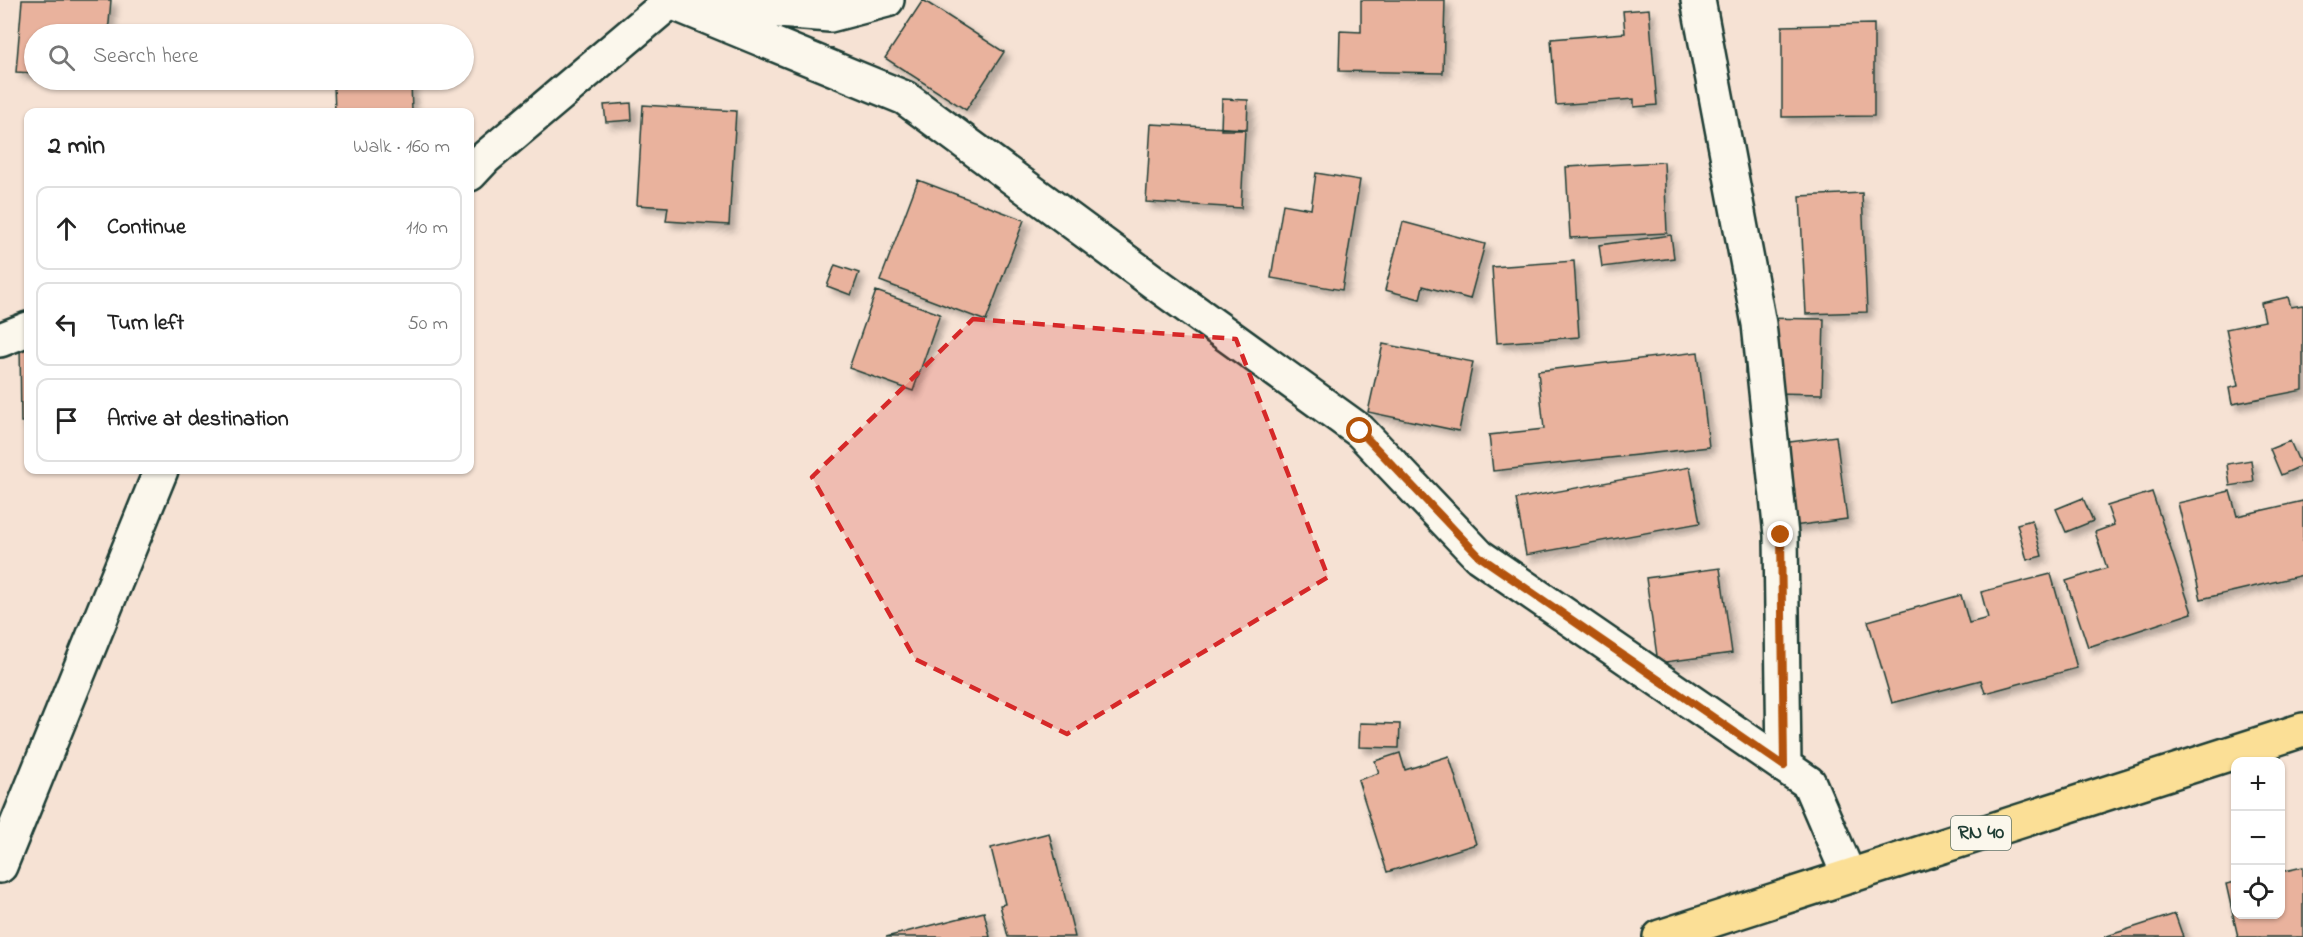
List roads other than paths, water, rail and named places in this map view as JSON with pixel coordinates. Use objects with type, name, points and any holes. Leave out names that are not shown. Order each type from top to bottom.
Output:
[{"type":"main road","name":"RN 40","points":[[1660,937],[2303,730]]},
{"type":"street","points":[[475,165],[670,1],[830,15],[887,0]]},
{"type":"street","points":[[1698,0],[1759,324],[1781,535],[1784,766]]},
{"type":"street","points":[[670,1],[905,98],[1360,431],[1479,556],[1809,783],[1849,876]]},
{"type":"street","points":[[0,340],[24,331]]},
{"type":"street","points":[[0,866],[159,474]]}]
